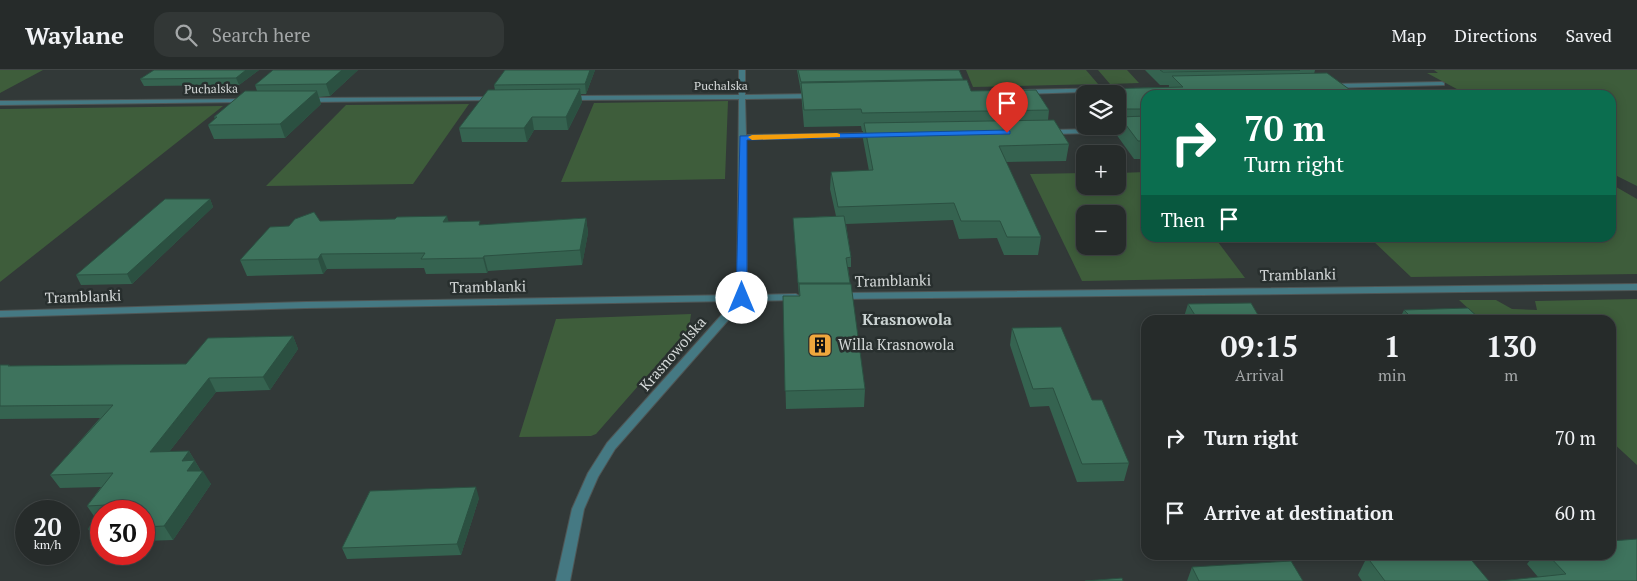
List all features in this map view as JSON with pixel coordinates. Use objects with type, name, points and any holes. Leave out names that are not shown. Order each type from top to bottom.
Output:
[{"type":"street","points":[[742,70],[742,298]]},
{"type":"street","points":[[1324,86],[1442,84]]},
{"type":"street","points":[[1020,92],[1076,91]]},
{"type":"street","name":"Puchalska","points":[[564,98],[823,96]]},
{"type":"street","points":[[298,100],[505,99]]},
{"type":"street","name":"Puchalska","points":[[0,102],[258,100]]},
{"type":"street","points":[[1037,132],[1141,130]]},
{"type":"street","points":[[743,137],[887,135]]},
{"type":"street","name":"Tramblanki","points":[[828,296],[1637,288]]},
{"type":"street","name":"Tramblanki","points":[[0,314],[306,305],[809,297]]},
{"type":"street","name":"Krasnowolska","points":[[563,581],[578,508],[592,476],[611,446],[742,298]]},
{"type":"green space","points":[[0,70],[43,70],[0,93]]},
{"type":"green space","points":[[966,70],[1086,70],[1098,84],[973,87]]},
{"type":"green space","points":[[1098,70],[1127,70],[1139,83],[1110,84]]},
{"type":"green space","points":[[1434,70],[1637,70],[1637,186],[1616,176],[1616,90],[1459,90],[1427,73],[1438,73]]},
{"type":"green space","points":[[1429,89],[1432,90],[1382,90]]},
{"type":"green space","points":[[728,101],[725,179],[561,182],[594,103]]},
{"type":"green space","points":[[469,104],[413,184],[266,186],[346,105]]},
{"type":"green space","points":[[223,106],[0,282],[0,109]]},
{"type":"green space","points":[[1141,172],[1141,242],[1218,242],[1245,278],[1082,281],[1030,174],[1076,173],[1076,195],[1126,195],[1126,173]]},
{"type":"green space","points":[[1616,187],[1637,199],[1637,274],[1411,277],[1374,242],[1616,242]]},
{"type":"green space","points":[[1637,299],[1637,465],[1616,446],[1616,315],[1476,315],[1459,300],[1496,300],[1512,309],[1537,310],[1535,301]]},
{"type":"green space","points":[[691,314],[689,328],[596,434],[591,436],[519,437],[556,319]]},
{"type":"building","points":[[154,70],[246,70],[236,78],[140,79]]},
{"type":"building","points":[[273,70],[342,70],[326,84],[255,85]]},
{"type":"building","points":[[505,70],[590,70],[585,84],[494,85]]},
{"type":"building","points":[[798,70],[959,70],[963,79],[801,82]]},
{"type":"building","points":[[1160,70],[1300,70],[1163,72]]},
{"type":"building","points":[[1327,73],[1350,90],[1141,90],[1141,109],[1126,109],[1126,88],[1183,87],[1172,76]]},
{"type":"building","points":[[967,80],[971,91],[1036,90],[1049,110],[862,113],[861,109],[804,110],[801,83]]},
{"type":"building","points":[[580,89],[566,117],[532,117],[524,128],[459,128],[488,90]]},
{"type":"building","points":[[245,91],[317,91],[280,124],[208,125],[217,117],[214,117]]},
{"type":"building","points":[[1141,116],[1141,141],[1138,141],[1126,125],[1126,117]]},
{"type":"building","points":[[1054,120],[1069,144],[999,146],[1041,237],[1007,237],[1000,221],[961,221],[954,203],[838,207],[831,172],[873,170],[864,123]]},
{"type":"building","points":[[165,199],[210,199],[127,274],[76,275]]},
{"type":"building","points":[[314,212],[320,221],[447,216],[443,222],[480,221],[479,225],[586,218],[580,250],[484,256],[483,258],[421,259],[425,253],[321,254],[318,259],[240,260],[270,227],[289,226],[295,219]]},
{"type":"building","points":[[844,216],[851,257],[846,258],[850,283],[798,283],[793,218]]},
{"type":"building","name":"Willa Krasnowola","points":[[799,284],[851,284],[865,389],[785,391],[783,296],[800,296]]},
{"type":"building","points":[[1251,303],[1258,315],[1195,315],[1188,304]]},
{"type":"building","points":[[1468,308],[1476,315],[1409,315],[1404,310]]},
{"type":"building","points":[[1061,327],[1092,400],[1102,400],[1129,463],[1082,464],[1053,388],[1033,389],[1012,328]]},
{"type":"building","points":[[293,336],[263,377],[209,378],[150,452],[189,451],[182,461],[195,460],[187,471],[203,471],[164,526],[155,526],[155,500],[92,500],[113,473],[50,475],[113,405],[0,406],[0,365],[186,364],[208,338]]},
{"type":"building","points":[[476,487],[457,544],[342,548],[370,491]]},
{"type":"building","points":[[1637,539],[1637,581],[1500,581],[1566,574],[1553,560],[1616,560],[1616,541]]},
{"type":"building","points":[[1369,560],[1471,560],[1489,581],[1385,581]]},
{"type":"building","points":[[1291,561],[1303,581],[1199,581],[1192,567]]},
{"type":"building","points":[[1122,578],[1123,581],[1085,581]]},
{"type":"slow traffic","points":[[752,137],[837,136]]},
{"type":"place","name":"Willa Krasnowola","points":[[820,345]]},
{"type":"district","name":"Krasnowola","points":[[907,319]]},
{"type":"route","points":[[742,298],[743,137],[1007,133]]}]
